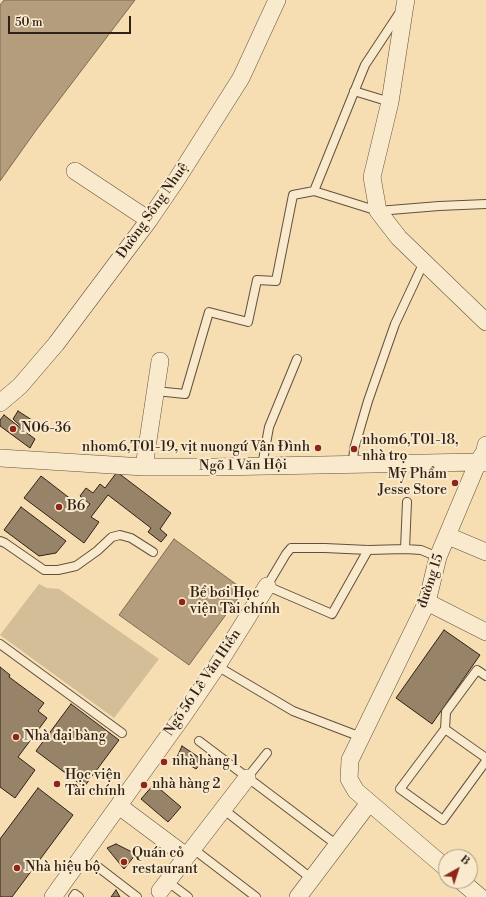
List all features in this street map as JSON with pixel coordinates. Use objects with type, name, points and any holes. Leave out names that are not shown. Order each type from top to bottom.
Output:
[{"type":"street","name":"Đường Sông Nhuệ","points":[[0,403],[20,386],[56,344],[150,220],[241,78],[278,0]]},
{"type":"street","points":[[406,2],[390,102],[372,177],[378,211],[398,238],[486,322]]},
{"type":"street","points":[[75,171],[150,220]]},
{"type":"street","points":[[144,467],[160,361]]},
{"type":"street","name":"đường 15","points":[[438,861],[356,792],[349,779],[350,760],[427,602],[438,557],[482,463],[486,445]]},
{"type":"street","name":"Ngõ 1 Văn Hội","points":[[0,458],[144,467],[482,463]]},
{"type":"street","points":[[448,536],[486,552]]},
{"type":"street","name":"Ngõ 56 Lê Văn Hiến","points":[[57,895],[83,854],[119,806],[217,666],[267,586]]},
{"type":"street","points":[[427,602],[486,632]]},
{"type":"street","points":[[163,886],[247,778]]},
{"type":"street","points":[[298,897],[369,803]]},
{"type":"street","points":[[119,806],[189,852]]},
{"type":"street","points":[[470,889],[480,897]]},
{"type":"lane","points":[[314,191],[365,64],[406,2]]},
{"type":"lane","points":[[354,91],[390,102]]},
{"type":"lane","points":[[156,391],[185,394],[209,312],[248,322],[257,280],[276,280],[293,194],[314,191],[378,211],[486,204]]},
{"type":"lane","points":[[352,464],[354,448],[395,324],[424,262]]},
{"type":"lane","points":[[262,466],[269,427],[297,359]]},
{"type":"lane","points":[[405,549],[407,502]]},
{"type":"lane","points":[[0,541],[44,570],[58,570],[76,566],[97,551],[112,537],[120,535],[131,538],[153,552]]},
{"type":"lane","name":"Ngõ 56 Lê Văn Hiến","points":[[267,586],[291,548],[368,550],[405,549],[421,550],[438,557]]},
{"type":"lane","points":[[267,586],[332,614],[368,550]]},
{"type":"lane","points":[[0,644],[122,733]]},
{"type":"lane","points":[[217,666],[293,711],[362,737]]},
{"type":"lane","points":[[486,676],[477,670],[446,712],[445,729],[400,789],[443,820],[486,761]]},
{"type":"lane","points":[[445,729],[486,758]]},
{"type":"lane","points":[[199,742],[337,845]]},
{"type":"lane","points":[[247,778],[267,753]]},
{"type":"lane","points":[[223,809],[312,879]]},
{"type":"lane","points":[[189,852],[256,897]]},
{"type":"lane","points":[[98,866],[137,897]]},
{"type":"lane","points":[[163,886],[188,897]]},
{"type":"lane","points":[[73,897],[75,894],[79,897]]},
{"type":"shaded area","points":[[4,0],[135,0],[37,129],[0,181],[0,5]]},
{"type":"shaded area","name":"Bể bơi Học viện Tài chính","points":[[174,539],[244,590],[189,665],[119,615]]},
{"type":"shaded area","points":[[39,584],[47,588],[59,589],[159,659],[114,718],[0,635]]},
{"type":"building","points":[[18,411],[35,422],[27,432],[13,419]]},
{"type":"building","name":"N06-36","points":[[4,415],[35,439],[30,448],[0,426],[0,420]]},
{"type":"building","name":"B6","points":[[117,472],[171,513],[160,529],[167,535],[161,542],[148,532],[151,528],[108,495],[91,517],[99,522],[84,543],[24,498],[41,476],[85,510],[90,504],[80,496],[86,488],[93,493],[100,484],[105,488]]},
{"type":"building","points":[[21,507],[66,541],[56,553],[39,556],[4,530]]},
{"type":"building","points":[[444,630],[480,655],[432,724],[396,698]]},
{"type":"building","name":"Nhà đại bàng","points":[[0,667],[10,675],[9,677],[44,703],[38,711],[47,718],[18,757],[35,770],[15,798],[0,787]]},
{"type":"building","points":[[71,704],[119,740],[84,787],[36,751]]},
{"type":"building","points":[[182,746],[203,760],[196,769],[177,757]]},
{"type":"building","points":[[154,784],[181,807],[168,822],[141,799]]},
{"type":"building","name":"Nhà hiệu bộ","points":[[38,788],[73,815],[12,897],[0,897],[0,839]]},
{"type":"building","name":"Quán cỏ restaurant","points":[[116,844],[136,854],[124,869],[107,848]]},
{"type":"building","points":[[116,890],[120,897],[111,897]]},
{"type":"place","name":"N06-36","points":[[13,429]]},
{"type":"place","name":"nhom6,T01-19, vịt nuongứ Vân Đình","points":[[318,448]]},
{"type":"place","name":"nhom6,T01-18, nhà trọ","points":[[354,449]]},
{"type":"place","name":"Mỹ Phẩm Jesse Store","points":[[455,483]]},
{"type":"place","name":"B6","points":[[59,507]]},
{"type":"place","name":"Bể bơi Học viện Tài chính","points":[[182,602]]},
{"type":"place","name":"Nhà đại bàng","points":[[16,737]]},
{"type":"place","name":"nhà hàng 1","points":[[164,762]]},
{"type":"place","name":"Học viện Tài chính","points":[[57,784]]},
{"type":"place","name":"nhà hàng 2","points":[[144,785]]},
{"type":"place","name":"Quán cỏ restaurant","points":[[124,862]]},
{"type":"place","name":"Nhà hiệu bộ","points":[[17,868]]}]
